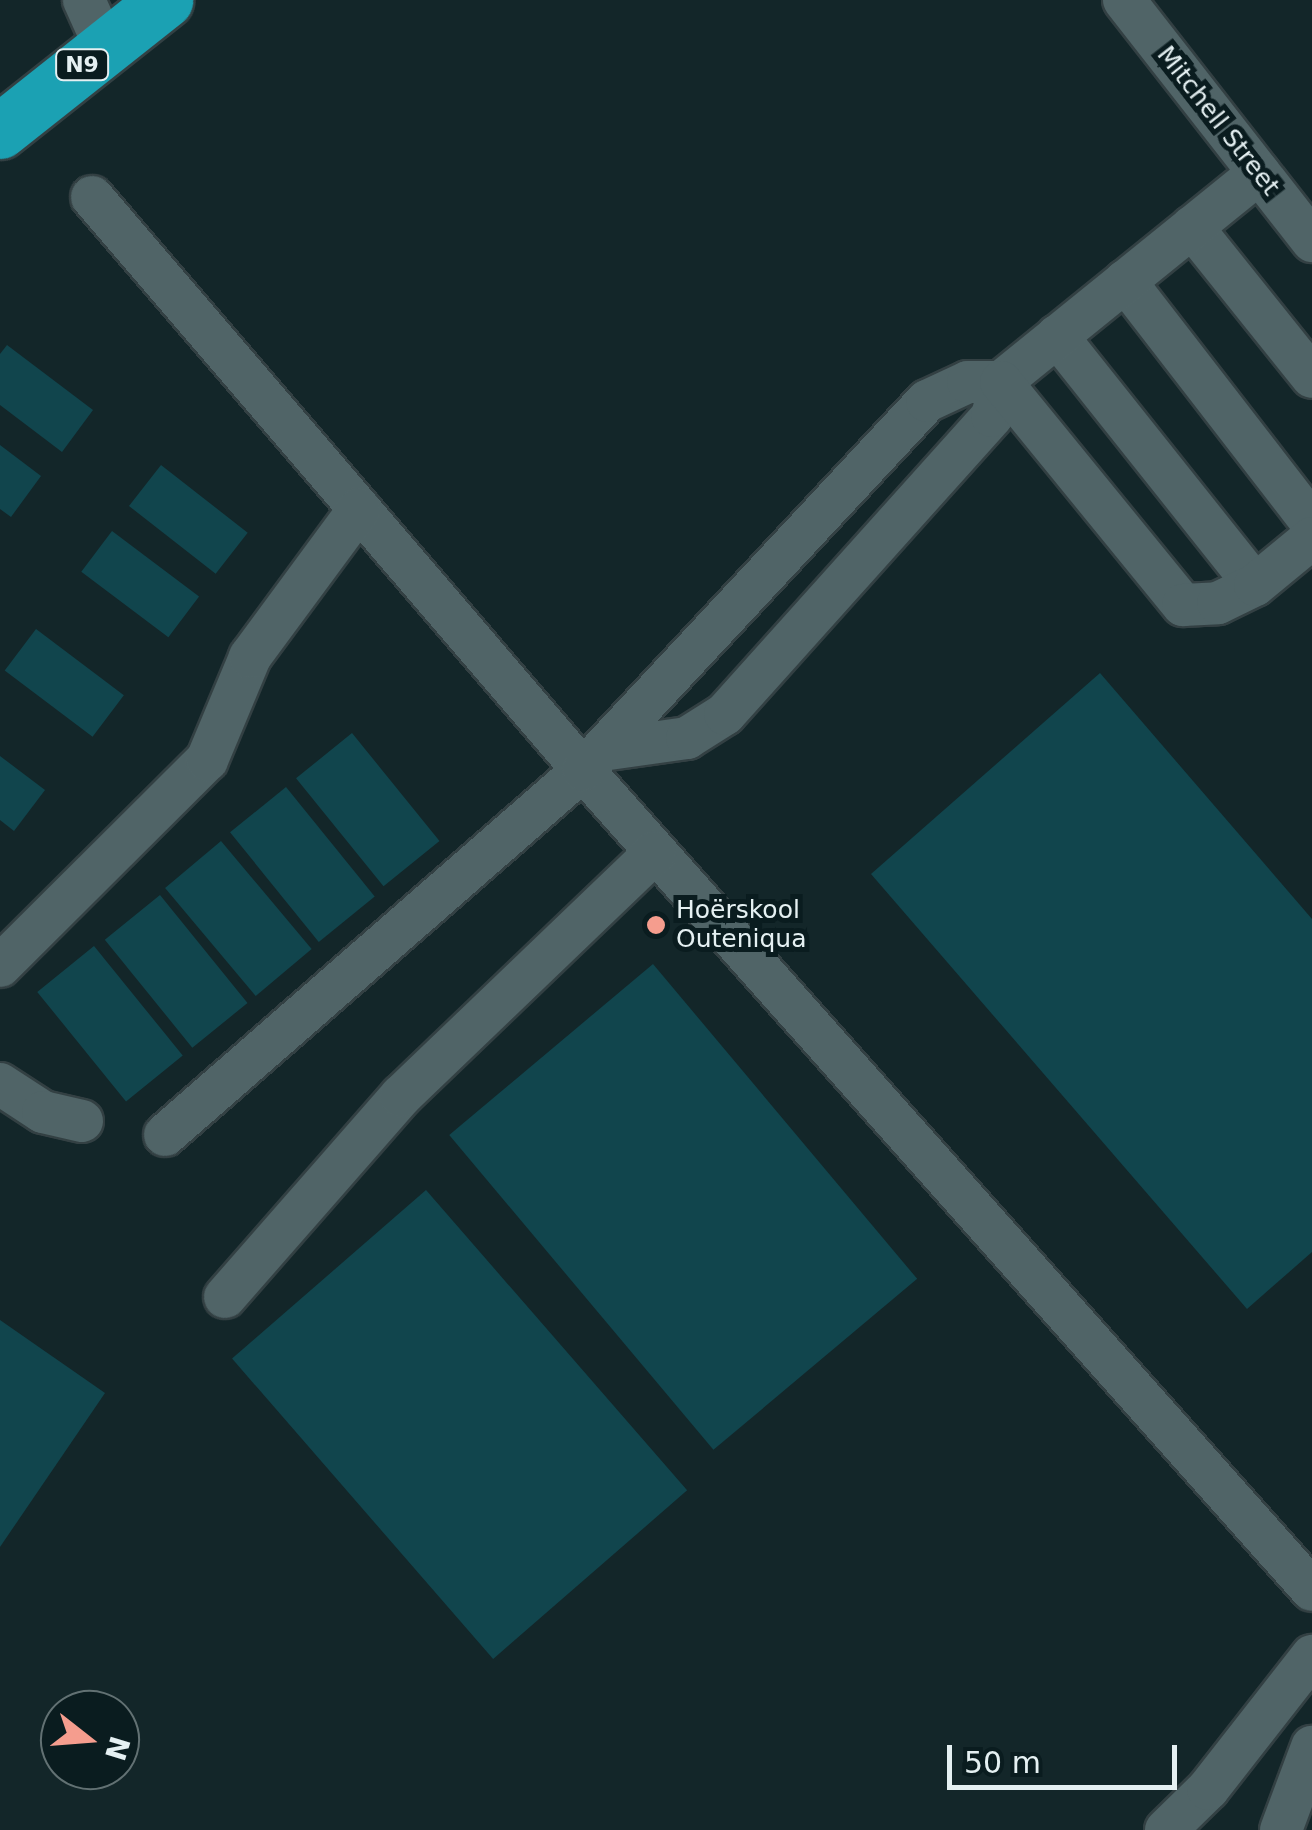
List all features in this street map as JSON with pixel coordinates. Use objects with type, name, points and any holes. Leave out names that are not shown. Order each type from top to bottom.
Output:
[{"type":"highway","name":"N9","points":[[4,116],[94,24],[165,0]]},
{"type":"street","name":"Mitchell Street","points":[[1124,0],[1312,242]]},
{"type":"street","points":[[592,760],[687,738],[725,714],[992,416],[1001,382],[1258,174]]},
{"type":"street","points":[[92,197],[359,509],[592,760],[655,852],[1312,1590]]},
{"type":"street","points":[[1192,227],[1312,377]]},
{"type":"street","points":[[1126,281],[1312,523]]},
{"type":"street","points":[[1057,336],[1256,585]]},
{"type":"street","points":[[164,1135],[592,760],[927,401],[968,382],[1001,382]]},
{"type":"street","points":[[1001,382],[1183,605],[1218,603],[1256,585],[1312,538]]},
{"type":"street","points":[[0,966],[207,760],[250,657],[359,509]]},
{"type":"street","points":[[225,1297],[401,1096],[655,852]]},
{"type":"street","points":[[0,1084],[43,1112],[82,1121]]},
{"type":"street","points":[[1166,1830],[1208,1790],[1312,1656]]},
{"type":"street","points":[[1281,1830],[1312,1748]]},
{"type":"shaded area","points":[[7,345],[93,410],[62,452],[0,405],[0,354]]},
{"type":"shaded area","points":[[0,445],[41,476],[11,517],[0,509]]},
{"type":"shaded area","points":[[161,465],[248,533],[216,574],[129,506]]},
{"type":"shaded area","points":[[112,531],[199,597],[168,637],[81,572]]},
{"type":"shaded area","points":[[36,629],[124,695],[93,737],[5,671]]},
{"type":"shaded area","points":[[1100,673],[1312,919],[1312,1252],[1247,1309],[871,874]]},
{"type":"shaded area","points":[[352,733],[439,841],[384,886],[296,778]]},
{"type":"shaded area","points":[[0,756],[45,790],[14,831],[0,820]]},
{"type":"shaded area","points":[[286,787],[375,897],[319,942],[230,832]]},
{"type":"shaded area","points":[[221,841],[312,949],[256,996],[165,888]]},
{"type":"shaded area","points":[[160,895],[247,1003],[192,1048],[105,940]]},
{"type":"shaded area","points":[[94,946],[183,1056],[126,1102],[37,992]]},
{"type":"shaded area","points":[[653,964],[917,1279],[713,1450],[449,1135]]},
{"type":"shaded area","points":[[426,1190],[687,1490],[493,1659],[232,1359]]},
{"type":"shaded area","points":[[0,1320],[105,1393],[0,1547]]},
{"type":"place","name":"Hoërskool Outeniqua","points":[[656,925]]}]
